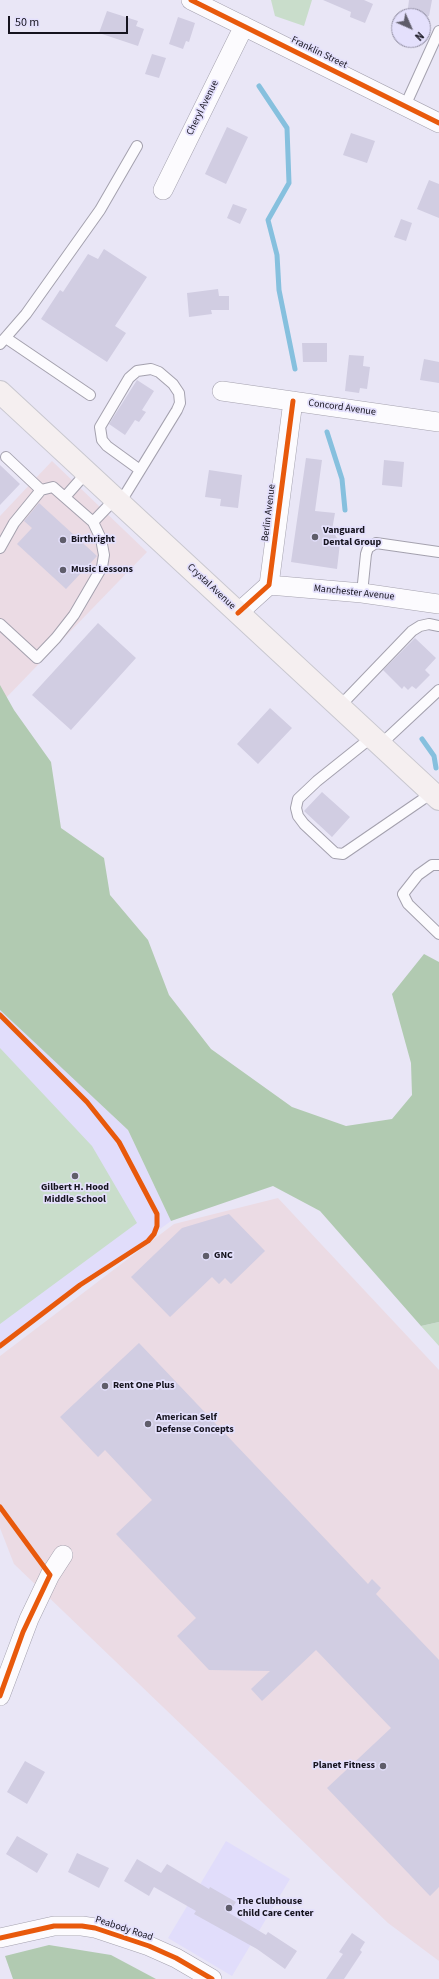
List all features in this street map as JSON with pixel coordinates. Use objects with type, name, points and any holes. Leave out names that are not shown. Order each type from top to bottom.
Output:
[{"type":"main road","name":"Crystal Avenue","points":[[0,392],[436,796]]},
{"type":"street","name":"Franklin Street","points":[[191,0],[439,122]]},
{"type":"street","name":"Cheryl Avenue","points":[[162,190],[244,26]]},
{"type":"street","name":"Concord Avenue","points":[[222,391],[439,422]]},
{"type":"street","name":"Berlin Avenue","points":[[269,584],[293,401]]},
{"type":"street","name":"Manchester Avenue","points":[[269,584],[362,593],[439,604]]},
{"type":"street","points":[[238,613],[269,584]]},
{"type":"street","points":[[0,1696],[29,1619],[50,1576],[63,1555]]},
{"type":"street","name":"Peabody Road","points":[[0,1938],[54,1926],[82,1926],[95,1928],[149,1946],[183,1962],[212,1979]]},
{"type":"lane","points":[[405,106],[439,31]]},
{"type":"lane","points":[[90,395],[3,341],[26,314],[100,210],[137,146]]},
{"type":"lane","points":[[93,522],[118,501],[140,470],[178,410],[180,403],[179,393],[173,384],[159,372],[151,369],[137,371],[123,386],[102,420],[100,433],[107,446],[140,470]]},
{"type":"lane","points":[[6,457],[41,490]]},
{"type":"lane","points":[[65,497],[87,472]]},
{"type":"lane","points":[[0,548],[14,523],[41,490],[53,487],[93,522],[101,539],[104,555],[102,567],[74,615],[56,638],[37,658],[0,624]]},
{"type":"lane","points":[[362,593],[366,554],[368,548],[376,543],[439,552]]},
{"type":"lane","points":[[339,706],[412,632],[420,626],[429,624],[439,626]]},
{"type":"lane","points":[[436,796],[343,854],[335,852],[304,824],[298,816],[296,808],[298,799],[317,781],[376,741],[439,690]]},
{"type":"lane","points":[[439,865],[432,864],[418,875],[403,894],[408,904],[439,934]]},
{"type":"shaded area","points":[[52,461],[147,552],[3,701],[0,698],[0,516]]},
{"type":"shaded area","name":"Gilbert H. Hood Middle School","points":[[0,1010],[128,1130],[171,1221],[0,1346]]},
{"type":"shaded area","points":[[278,1198],[439,1370],[439,1961],[388,1923],[14,1564],[0,1528],[0,1356],[174,1224]]},
{"type":"shaded area","name":"The Clubhouse Child Care Center","points":[[226,1841],[290,1879],[232,1976],[168,1938]]},
{"type":"green space","points":[[271,0],[312,0],[304,26],[275,16]]},
{"type":"green space","points":[[0,685],[14,710],[51,762],[61,828],[104,858],[110,895],[148,940],[169,995],[211,1049],[292,1107],[346,1126],[392,1119],[412,1095],[411,1063],[392,994],[424,954],[439,962],[439,1322],[421,1326],[320,1211],[273,1186],[171,1221],[128,1130],[0,1010]]},
{"type":"green space","name":"Gilbert H. Hood Middle School","points":[[0,1048],[92,1146],[137,1223],[0,1324]]},
{"type":"green space","points":[[439,1322],[439,1346],[421,1326]]},
{"type":"green space","points":[[49,1945],[111,1955],[156,1979],[13,1979],[5,1956]]},
{"type":"building","points":[[323,0],[364,0],[373,4],[365,23],[350,17],[351,12]]},
{"type":"building","points":[[409,0],[432,0],[430,8],[408,8]]},
{"type":"building","points":[[107,11],[138,21],[136,26],[144,29],[138,46],[99,33]]},
{"type":"building","points":[[178,17],[195,23],[189,42],[186,41],[183,49],[169,44]]},
{"type":"building","points":[[152,54],[166,58],[159,78],[145,74]]},
{"type":"building","points":[[227,127],[248,137],[226,184],[205,174]]},
{"type":"building","points":[[351,133],[375,141],[367,163],[343,155]]},
{"type":"building","points":[[429,180],[439,184],[439,218],[417,209]]},
{"type":"building","points":[[233,204],[247,209],[240,224],[227,218]]},
{"type":"building","points":[[401,219],[412,223],[406,241],[394,237]]},
{"type":"building","points":[[104,249],[147,277],[115,326],[126,333],[107,362],[41,319],[60,290],[63,292],[88,254],[98,259]]},
{"type":"building","points":[[218,289],[219,296],[229,296],[229,310],[211,310],[212,314],[189,317],[187,293]]},
{"type":"building","points":[[302,343],[327,343],[327,362],[303,362]]},
{"type":"building","points":[[349,355],[364,356],[363,366],[370,367],[367,389],[360,388],[359,393],[345,391]]},
{"type":"building","points":[[424,359],[439,362],[439,383],[420,380]]},
{"type":"building","points":[[137,380],[154,391],[142,410],[146,412],[139,422],[135,420],[125,435],[109,424]]},
{"type":"building","name":"Vanguard Dental Group","points":[[306,458],[322,460],[315,511],[335,513],[332,530],[340,543],[337,569],[291,562]]},
{"type":"building","points":[[384,460],[404,462],[402,487],[382,485]]},
{"type":"building","points":[[0,465],[20,484],[0,505]]},
{"type":"building","points":[[209,470],[242,475],[238,508],[220,506],[221,499],[205,497]]},
{"type":"building","points":[[39,503],[97,556],[66,589],[17,544],[32,528],[24,521]]},
{"type":"building","points":[[98,623],[136,658],[71,730],[32,695]]},
{"type":"building","points":[[415,638],[436,658],[425,670],[430,675],[416,689],[412,686],[408,690],[404,686],[402,689],[383,670]]},
{"type":"building","points":[[270,708],[292,728],[258,764],[237,744]]},
{"type":"building","points":[[322,792],[350,817],[332,837],[304,811]]},
{"type":"building","points":[[229,1214],[265,1251],[231,1284],[225,1278],[219,1284],[212,1277],[170,1317],[131,1277],[182,1228]]},
{"type":"building","points":[[139,1343],[368,1584],[372,1579],[381,1588],[376,1594],[439,1660],[439,1887],[430,1896],[327,1788],[391,1728],[316,1650],[262,1701],[251,1689],[270,1671],[209,1670],[177,1636],[196,1618],[116,1534],[152,1500],[105,1450],[98,1457],[60,1417]]},
{"type":"building","points":[[25,1761],[45,1772],[27,1804],[7,1792]]},
{"type":"building","points":[[17,1836],[48,1854],[37,1873],[6,1854]]},
{"type":"building","points":[[77,1853],[109,1868],[99,1888],[68,1872]]},
{"type":"building","points":[[137,1859],[161,1873],[167,1864],[209,1889],[210,1887],[236,1902],[229,1913],[266,1935],[268,1932],[297,1951],[285,1969],[257,1949],[194,1914],[196,1911],[154,1887],[149,1896],[124,1881]]},
{"type":"building","points":[[352,1933],[365,1942],[360,1950],[362,1952],[344,1979],[326,1979],[343,1954],[339,1952]]},
{"type":"waterway","points":[[259,86],[287,128],[289,183],[268,220],[277,255],[279,290],[295,369]]},
{"type":"waterway","points":[[327,432],[342,479],[345,510]]},
{"type":"waterway","points":[[422,739],[434,756],[436,768]]},
{"type":"cycle path","points":[[191,0],[439,123]]},
{"type":"cycle path","points":[[238,613],[269,585],[293,401]]},
{"type":"cycle path","points":[[0,1015],[87,1102],[119,1142],[157,1214],[157,1226],[154,1234],[148,1241],[80,1285],[0,1346]]},
{"type":"cycle path","points":[[0,1507],[50,1575],[23,1632],[0,1696]]},
{"type":"cycle path","points":[[0,1938],[54,1926],[82,1926],[95,1928],[149,1946],[176,1958],[212,1979]]},
{"type":"place","name":"Vanguard Dental Group","points":[[315,537]]},
{"type":"place","name":"Birthright","points":[[63,540]]},
{"type":"place","name":"Music Lessons","points":[[63,570]]},
{"type":"place","name":"Gilbert H. Hood Middle School","points":[[75,1176]]},
{"type":"place","name":"GNC","points":[[206,1256]]},
{"type":"place","name":"Rent One Plus","points":[[105,1386]]},
{"type":"place","name":"American Self Defense Concepts","points":[[148,1424]]},
{"type":"place","name":"Planet Fitness","points":[[383,1766]]},
{"type":"place","name":"The Clubhouse Child Care Center","points":[[229,1908]]}]
